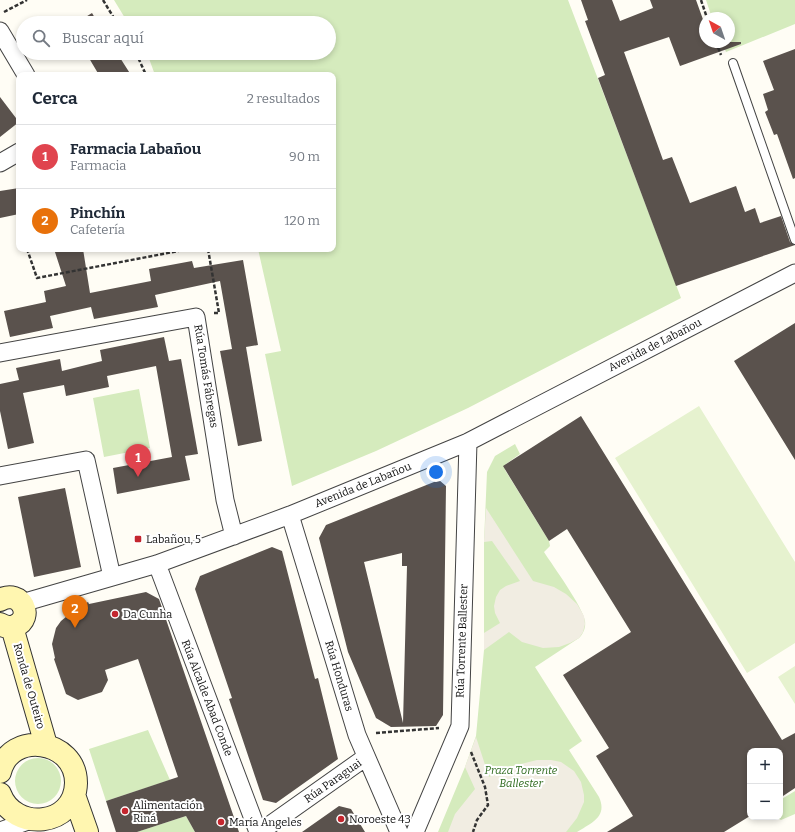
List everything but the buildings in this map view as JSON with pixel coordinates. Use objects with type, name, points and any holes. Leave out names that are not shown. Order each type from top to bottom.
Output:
[{"type":"street","points":[[0,31],[16,58]]},
{"type":"street","points":[[17,60],[24,72]]},
{"type":"street","points":[[0,163],[16,154]]},
{"type":"street","name":"Avenida de Labañou","points":[[6,596],[112,577],[157,564],[290,515],[468,442],[795,273]]},
{"type":"street","name":"Rúa Tomás Fábregas","points":[[0,353],[196,317],[225,500],[234,536]]},
{"type":"street","name":"Rúa Torrente Ballester","points":[[415,832],[460,726],[468,442]]},
{"type":"street","points":[[0,476],[86,460],[112,577]]},
{"type":"street","name":"Rúa Honduras","points":[[290,515],[357,735],[400,832]]},
{"type":"street","name":"Rúa Alcalde Abad Conde","points":[[157,564],[259,832]]},
{"type":"street","name":"Ronda de Outeiro","points":[[0,770],[6,759],[14,751],[24,746],[35,744],[46,745],[6,626],[20,624],[25,611],[6,596]]},
{"type":"street","points":[[0,831],[35,825],[47,821],[59,815],[68,806],[74,795],[76,782],[74,770],[67,758],[58,750],[46,745]]},
{"type":"street","name":"Rúa Paraguai","points":[[259,832],[366,757]]},
{"type":"street","points":[[0,794],[2,801],[9,810],[17,817],[35,825]]},
{"type":"street","points":[[74,795],[87,832]]},
{"type":"lane","points":[[733,63],[795,240]]},
{"type":"path","points":[[0,14],[27,0]]},
{"type":"path","points":[[102,0],[112,16]]},
{"type":"path","points":[[701,0],[705,12]]},
{"type":"path","points":[[139,60],[145,72]]},
{"type":"path","points":[[28,252],[37,278],[173,252]]},
{"type":"path","points":[[196,317],[219,312],[209,252]]},
{"type":"path","points":[[357,735],[460,726]]},
{"type":"path","points":[[473,832],[477,820],[488,805],[484,787],[475,762]]},
{"type":"green space","points":[[114,0],[568,0],[681,298],[468,408],[376,451],[292,486],[265,354],[281,351],[259,252],[336,252],[336,72],[154,72],[150,60],[336,60],[336,16],[124,16]]},
{"type":"green space","points":[[706,0],[795,0],[795,24],[726,52],[724,48],[735,48],[735,12],[710,12]]},
{"type":"green space","points":[[139,389],[150,448],[104,457],[93,398]]},
{"type":"green space","points":[[699,406],[795,562],[795,643],[747,673],[615,458]]},
{"type":"green space","name":"Praza Torrente Ballester","points":[[515,444],[520,454],[506,464],[505,470],[549,541],[550,546],[544,552],[574,597],[585,621],[584,631],[579,638],[535,667],[582,741],[569,750],[599,797],[601,810],[597,819],[577,832],[438,832],[476,736],[484,650],[484,542],[487,472],[495,456]]},
{"type":"green space","points":[[795,666],[795,704],[778,677]]},
{"type":"green space","points":[[148,730],[170,780],[106,801],[89,749]]},
{"type":"green space","points":[[33,758],[43,758],[51,762],[57,768],[61,776],[61,786],[57,794],[51,800],[43,804],[33,804],[25,800],[19,794],[15,786],[15,776],[19,768],[25,762]]},
{"type":"green space","points":[[795,791],[795,814],[783,819],[783,798]]},
{"type":"green space","points":[[186,816],[195,832],[137,832]]},
{"type":"shaded area","points":[[486,508],[533,581],[554,587],[566,594],[577,604],[584,616],[585,624],[583,632],[579,638],[559,647],[543,648],[522,642],[509,632],[484,650],[484,633],[500,623],[495,613],[494,606],[496,597],[500,590],[506,586],[520,581],[492,541],[484,542]]},
{"type":"shaded area","points":[[476,737],[489,777],[513,766],[537,760],[561,762],[574,771],[581,782],[584,802],[577,818],[566,832],[448,832],[455,814],[475,789],[465,767]]},
{"type":"place","name":"Farmacia Labañou","points":[[138,477]]},
{"type":"place","name":"Labañou, 5","points":[[138,539]]},
{"type":"place","name":"Da Cunha","points":[[115,614]]},
{"type":"place","name":"Pinchín","points":[[75,628]]},
{"type":"place","name":"Alimentación Riná","points":[[125,811]]},
{"type":"place","name":"Noroeste 43","points":[[341,819]]},
{"type":"place","name":"María Angeles","points":[[221,822]]}]
